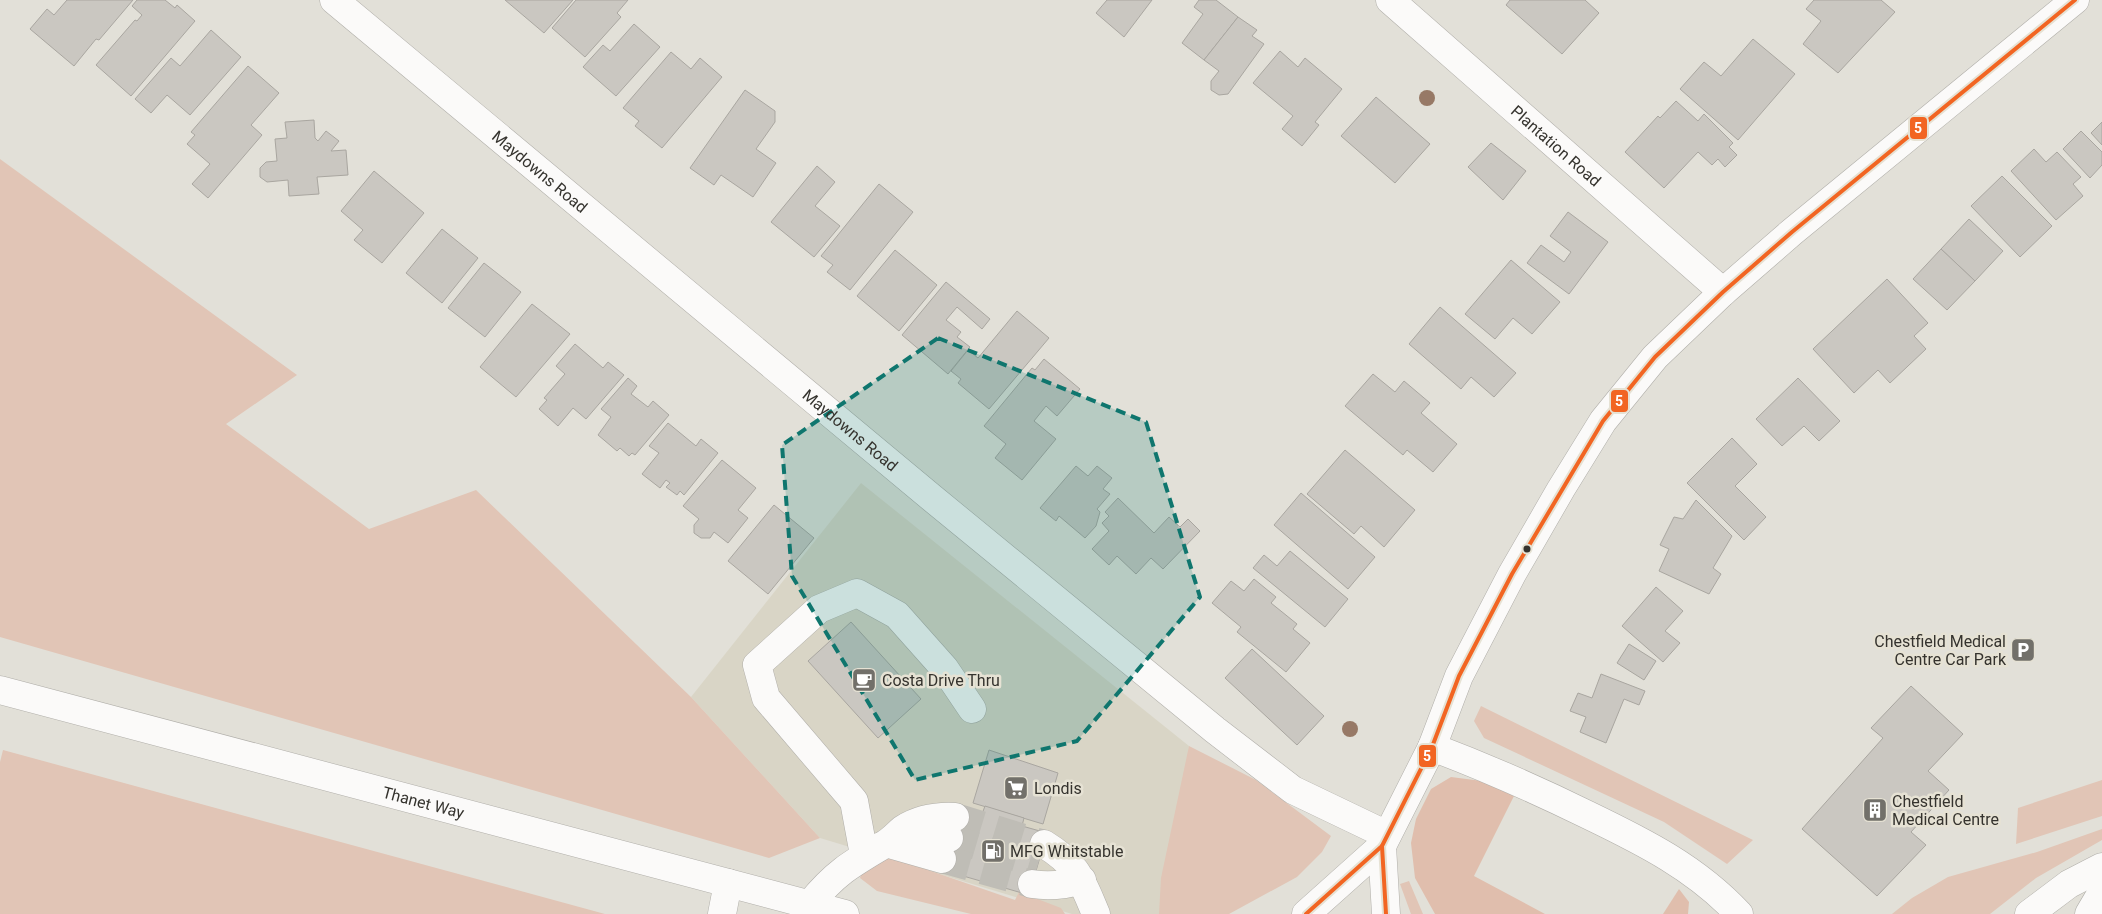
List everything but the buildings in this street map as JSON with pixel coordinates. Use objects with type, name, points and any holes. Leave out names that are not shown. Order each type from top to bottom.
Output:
[{"type":"street","name":"Maydowns Road","points":[[334,0],[925,492],[1215,730],[1293,790],[1384,840]]},
{"type":"street","name":"Plantation Road","points":[[1390,0],[1723,292]]},
{"type":"street","points":[[1306,914],[1384,840],[1432,747],[1460,676],[1512,574],[1603,421],[1655,357],[1723,292],[1792,232],[2075,0]]},
{"type":"street","points":[[876,849],[854,801],[766,698],[757,665],[819,609],[857,593],[897,615],[944,669],[972,708]]},
{"type":"street","name":"Thanet Way","points":[[0,690],[845,914]]},
{"type":"street","points":[[1432,747],[1491,770],[1637,839],[1689,869],[1739,914]]},
{"type":"street","points":[[810,904],[840,871],[876,849],[903,829],[939,816],[948,838],[876,849]]},
{"type":"street","points":[[1384,840],[1386,914]]},
{"type":"street","points":[[1082,880],[1059,886],[1045,886],[1038,864],[1067,859],[1082,880],[1096,914]]},
{"type":"street","points":[[2029,914],[2069,884],[2102,867]]},
{"type":"street","points":[[722,914],[728,882]]},
{"type":"street","points":[[2089,914],[2102,892]]},
{"type":"highlighted area","points":[[938,338],[1146,422],[1200,597],[1077,741],[915,780],[792,576],[782,445]]},
{"type":"shaded area","points":[[0,159],[297,375],[226,424],[369,529],[476,490],[691,697],[820,838],[769,858],[0,637]]},
{"type":"shaded area","points":[[861,483],[1189,746],[1181,914],[1072,914],[820,838],[691,697]]},
{"type":"shaded area","points":[[1481,706],[1753,840],[1727,864],[1664,822],[1484,738],[1474,721]]},
{"type":"shaded area","points":[[1189,746],[1256,780],[1331,836],[1322,852],[1297,877],[1229,914],[1159,914],[1161,878]]},
{"type":"shaded area","points":[[3,750],[605,914],[0,914],[0,762]]},
{"type":"shaded area","points":[[1451,777],[1482,781],[1514,796],[1474,876],[1545,914],[1435,914],[1415,878],[1411,843],[1416,819],[1431,789]]},
{"type":"shaded area","points":[[2102,780],[2102,816],[2016,844],[2018,808]]},
{"type":"shaded area","points":[[2102,829],[2102,840],[2036,878],[1990,914],[1892,914],[1912,898],[1948,877],[2037,852]]},
{"type":"shaded area","points":[[909,857],[926,863],[928,870],[1015,900],[1019,892],[1061,908],[1065,914],[971,914],[877,891],[860,878],[864,866],[875,859]]},
{"type":"shaded area","points":[[1409,881],[1423,914],[1411,914],[1400,884]]},
{"type":"shaded area","points":[[1679,889],[1689,902],[1688,914],[1663,914]]},
{"type":"tunnel","points":[[955,817],[1044,844]]},
{"type":"tunnel","points":[[949,838],[1038,864]]},
{"type":"tunnel","points":[[942,859],[1032,884]]},
{"type":"transit line","name":"5","points":[[1306,914],[1382,846],[1432,747],[1459,676],[1512,574],[1603,421],[1655,357],[1723,292],[1792,232],[2075,0]]},
{"type":"transit line","name":"5","points":[[1382,846],[1386,914]]},
{"type":"place","name":"Chestfield Medical Centre Car Park","points":[[2023,650]]},
{"type":"place","name":"Costa Drive Thru","points":[[864,680]]},
{"type":"place","name":"Londis","points":[[1016,788]]},
{"type":"place","name":"Chestfield Medical Centre","points":[[1875,810]]},
{"type":"place","name":"MFG Whitstable","points":[[993,851]]}]
